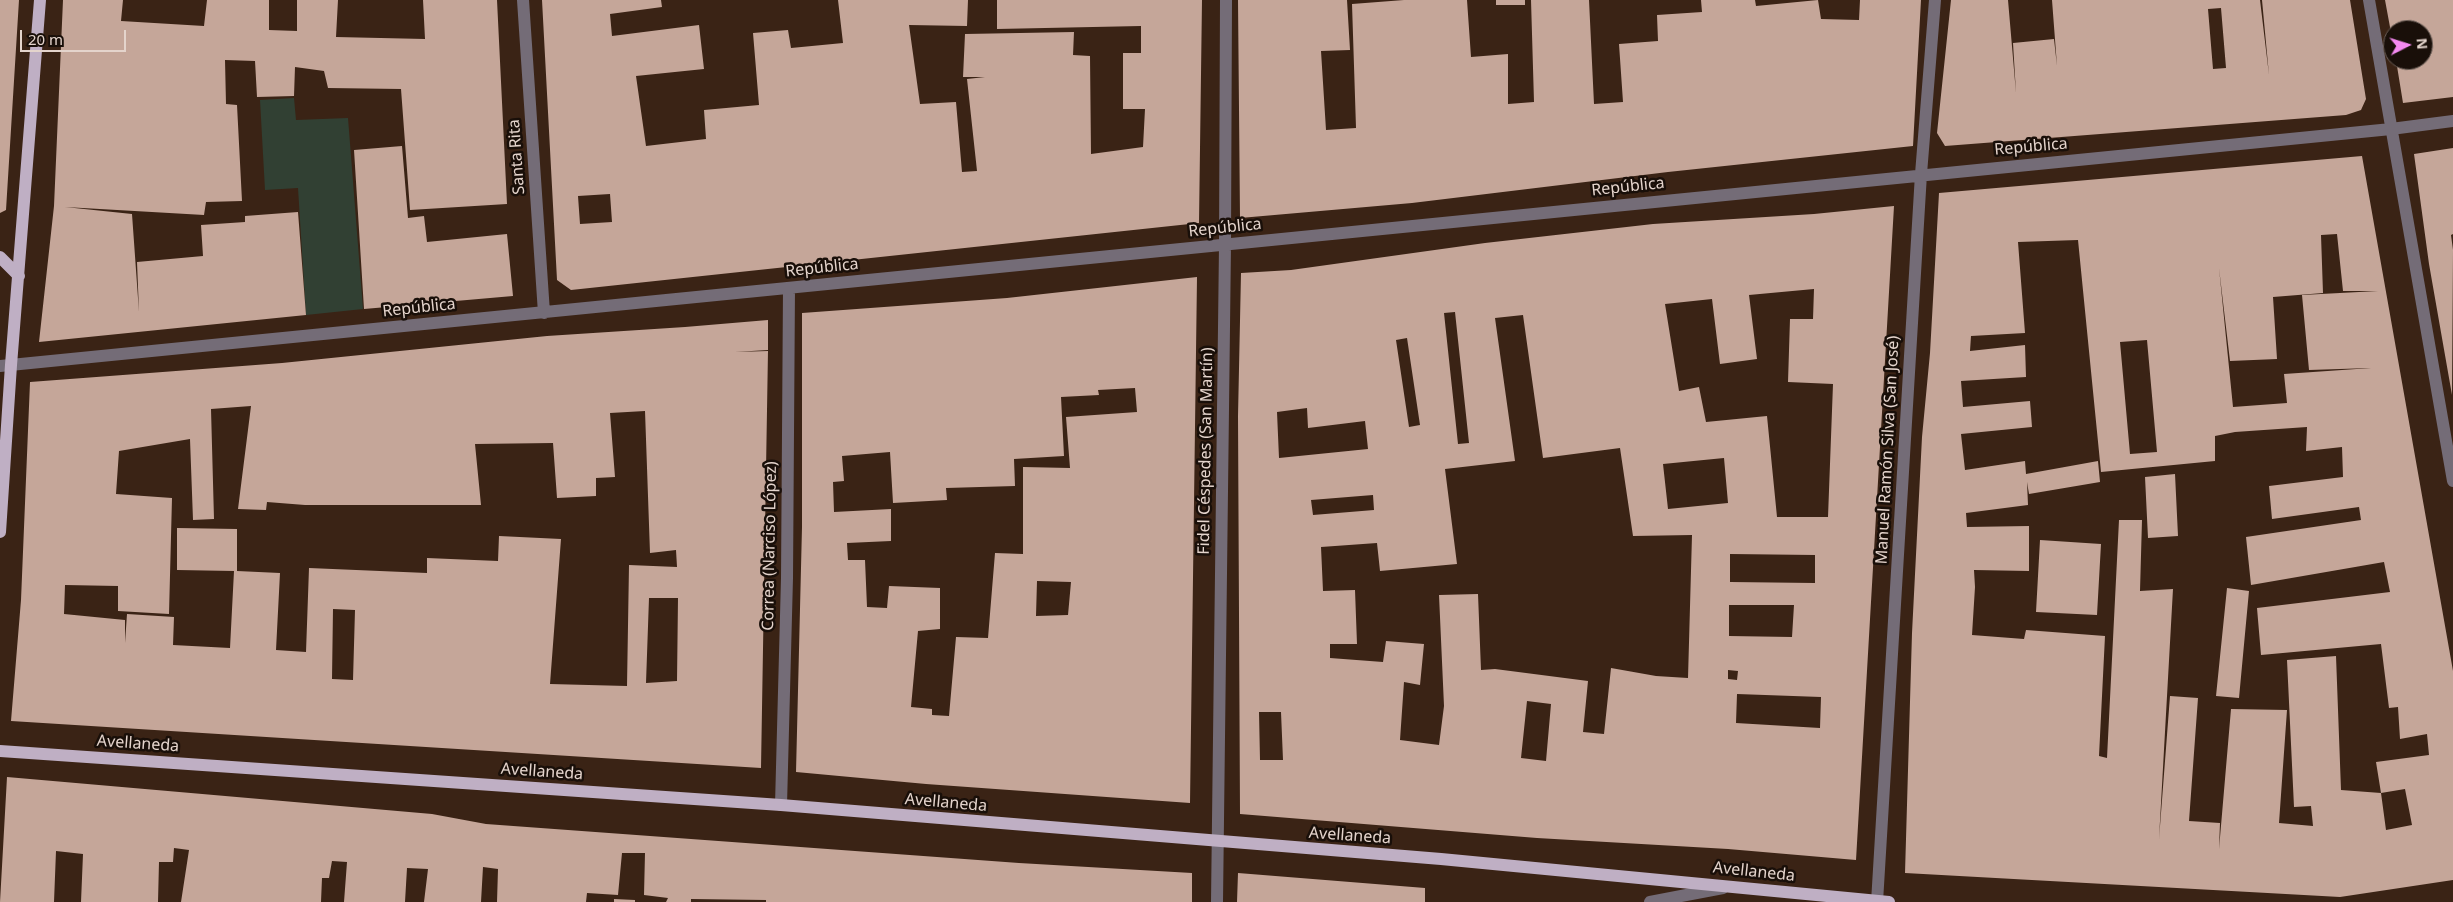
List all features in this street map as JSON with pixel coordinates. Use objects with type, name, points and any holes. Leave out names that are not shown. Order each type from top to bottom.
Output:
[{"type":"main road","points":[[0,532],[5,365],[19,276],[40,0]]},
{"type":"main road","points":[[0,257],[19,276]]},
{"type":"main road","name":"Avellaneda","points":[[0,751],[781,805],[1441,859],[1881,902]]},
{"type":"street","name":"Santa Rita","points":[[523,0],[544,312]]},
{"type":"street","name":"Fidel Céspedes (San Martín)","points":[[1217,902],[1226,245],[1226,0]]},
{"type":"street","name":"Manuel Ramón Silva (San José)","points":[[1881,902],[1921,174],[1934,0]]},
{"type":"street","points":[[2369,0],[2453,481]]},
{"type":"street","name":"República","points":[[5,365],[1226,245],[1921,174],[2392,129],[2453,121]]},
{"type":"street","name":"Correa (Narciso López)","points":[[781,805],[787,578],[789,288]]},
{"type":"street","points":[[1650,902],[1731,886]]},
{"type":"green space","points":[[294,98],[296,120],[348,118],[363,309],[306,315],[298,188],[265,190],[260,100]]},
{"type":"building","points":[[0,0],[19,0],[6,210],[0,213]]},
{"type":"building","points":[[63,0],[123,0],[121,21],[204,26],[207,0],[269,0],[269,30],[297,31],[297,0],[338,0],[336,37],[425,39],[423,0],[497,0],[507,204],[410,210],[401,89],[328,88],[324,71],[295,67],[294,96],[257,97],[255,61],[225,60],[226,104],[237,105],[242,201],[206,202],[204,215],[65,207],[132,214],[139,312],[137,262],[203,256],[201,225],[245,222],[245,216],[298,212],[306,315],[39,342],[54,206]]},
{"type":"building","points":[[542,0],[661,0],[662,7],[610,14],[612,36],[699,25],[704,69],[636,76],[646,146],[706,139],[704,110],[759,105],[753,33],[788,30],[791,48],[843,43],[838,0],[968,0],[967,26],[909,25],[920,104],[956,102],[962,172],[977,171],[967,79],[985,77],[963,77],[965,34],[1074,32],[1073,55],[1090,56],[1091,154],[1143,147],[1145,109],[1123,109],[1123,53],[1141,53],[1141,26],[997,29],[997,0],[1202,0],[1199,223],[571,290],[557,280]],"holes":[[[610,194],[612,222],[580,224],[578,196]]]},
{"type":"building","points":[[1238,0],[1347,0],[1350,50],[1321,51],[1326,130],[1356,128],[1352,4],[1404,0],[1467,0],[1471,57],[1508,54],[1508,104],[1534,102],[1531,0],[1589,0],[1594,104],[1623,102],[1619,44],[1658,41],[1657,15],[1702,12],[1701,0],[1755,0],[1756,6],[1818,0],[1821,19],[1859,20],[1860,0],[1921,0],[1913,146],[1668,172],[1412,203],[1240,218]]},
{"type":"building","points":[[1496,0],[1525,0],[1525,5],[1496,5]]},
{"type":"building","points":[[1951,0],[2008,0],[2016,93],[2013,43],[2054,39],[2057,66],[2052,0],[2260,0],[2269,75],[2262,0],[2350,0],[2366,99],[2361,110],[2346,115],[1945,146],[1937,133]],"holes":[[[2221,8],[2226,68],[2213,69],[2208,9]]]},
{"type":"building","points":[[2385,0],[2453,0],[2453,97],[2403,103],[2398,70],[2433,70],[2433,20],[2389,20]]},
{"type":"building","points":[[402,146],[408,218],[424,216],[427,242],[507,234],[513,296],[364,309],[354,150]]},
{"type":"building","points":[[2453,148],[2453,234],[2451,235],[2453,250],[2452,395],[2429,264],[2414,154]]},
{"type":"building","points":[[2362,156],[2453,671],[2453,880],[2340,897],[1905,873],[1912,633],[1922,437],[1930,353],[1939,193]],"holes":[[[2337,234],[2343,291],[2378,291],[2302,295],[2309,370],[2371,368],[2284,374],[2287,403],[2233,407],[2219,268],[2230,361],[2277,359],[2273,297],[2323,293],[2321,235]],[[2078,240],[2101,472],[2215,461],[2215,436],[2235,432],[2307,427],[2306,451],[2342,447],[2343,477],[2269,486],[2272,519],[2359,507],[2361,520],[2246,537],[2251,585],[2384,562],[2390,592],[2257,608],[2261,655],[2381,644],[2389,708],[2398,707],[2400,739],[2427,734],[2429,755],[2376,762],[2381,793],[2341,790],[2336,656],[2287,660],[2294,807],[2311,806],[2313,826],[2279,823],[2287,710],[2231,709],[2219,849],[2220,823],[2189,821],[2198,698],[2170,696],[2159,839],[2173,589],[2140,591],[2142,520],[2119,520],[2107,758],[2099,756],[2105,636],[2026,630],[2024,639],[1972,635],[1975,587],[1974,570],[2029,571],[2029,526],[1967,527],[1966,513],[2028,505],[2027,482],[2029,494],[2100,482],[2098,461],[2026,474],[2025,461],[1965,470],[1961,434],[2032,427],[2030,401],[1963,407],[1961,381],[2026,377],[2025,345],[1970,351],[1971,336],[2025,333],[2018,242]],[[2147,340],[2157,452],[2130,454],[2120,342]],[[2405,789],[2412,825],[2386,830],[2381,793]]]},
{"type":"building","points":[[1894,206],[1856,860],[1728,849],[1537,838],[1240,814],[1238,416],[1241,273],[1291,270],[1485,243],[1653,224],[1814,214]],"holes":[[[1814,289],[1813,319],[1790,319],[1788,382],[1833,384],[1828,517],[1777,517],[1767,416],[1706,422],[1699,387],[1679,391],[1665,304],[1712,299],[1720,364],[1757,359],[1749,295]],[[1455,312],[1469,443],[1458,444],[1444,313]],[[1523,315],[1543,458],[1620,448],[1633,536],[1692,535],[1688,678],[1656,676],[1611,668],[1604,734],[1583,732],[1588,681],[1495,669],[1481,670],[1478,594],[1439,595],[1444,706],[1439,745],[1400,740],[1404,682],[1420,685],[1424,644],[1386,641],[1383,662],[1330,658],[1330,644],[1357,644],[1355,590],[1323,591],[1321,547],[1377,543],[1380,571],[1457,564],[1445,469],[1515,461],[1495,318]],[[1407,338],[1420,425],[1409,427],[1396,340]],[[1307,408],[1308,428],[1365,421],[1368,449],[1279,458],[1277,412]],[[1724,458],[1728,503],[1668,509],[1663,464]],[[1373,495],[1374,510],[1313,515],[1311,500]],[[1730,554],[1815,555],[1815,583],[1730,582]],[[1729,605],[1794,605],[1792,637],[1729,636]],[[1728,670],[1738,671],[1737,680],[1728,679]],[[1737,694],[1821,697],[1820,728],[1736,723]],[[1527,701],[1551,704],[1546,761],[1521,758]],[[1259,712],[1281,712],[1283,760],[1260,760]]]},
{"type":"building","points":[[1197,277],[1190,803],[926,784],[796,772],[802,527],[802,313],[1007,298]],"holes":[[[1135,388],[1137,412],[1066,417],[1070,468],[1023,467],[1023,554],[995,553],[988,638],[956,637],[949,716],[932,715],[932,709],[911,707],[918,631],[940,629],[940,588],[889,586],[887,608],[867,607],[865,560],[848,560],[847,543],[891,541],[891,509],[834,512],[833,482],[844,481],[842,456],[890,452],[893,503],[947,500],[946,488],[1015,486],[1014,459],[1064,456],[1061,397],[1099,395],[1098,390]],[[1037,581],[1071,582],[1068,615],[1036,616]]]},
{"type":"building","points":[[768,320],[768,350],[735,352],[768,351],[761,768],[11,721],[21,600],[30,382],[282,363],[547,336]],"holes":[[[251,406],[238,509],[266,510],[267,502],[305,505],[481,505],[475,444],[553,443],[557,498],[596,496],[596,478],[615,477],[610,413],[645,411],[650,553],[676,550],[677,567],[629,565],[627,686],[550,684],[561,539],[499,536],[498,561],[427,558],[427,573],[309,568],[306,652],[276,650],[280,573],[237,571],[237,529],[177,528],[177,570],[234,571],[230,648],[173,645],[174,617],[127,614],[125,643],[125,620],[64,614],[65,585],[118,586],[118,611],[169,614],[172,498],[116,494],[119,451],[190,439],[193,520],[214,519],[211,409]],[[649,598],[678,598],[677,681],[646,683]],[[333,609],[355,610],[353,680],[332,679]]]},
{"type":"building","points":[[2175,474],[2178,536],[2148,538],[2145,477]]},
{"type":"building","points":[[2040,540],[2101,544],[2097,615],[2036,612]]},
{"type":"building","points":[[2227,588],[2249,591],[2239,698],[2216,696]]},
{"type":"building","points":[[7,777],[432,814],[486,824],[1019,863],[1192,873],[1192,902],[766,902],[766,900],[691,899],[691,902],[666,902],[668,898],[644,895],[645,853],[622,853],[618,895],[587,893],[586,902],[497,902],[498,869],[483,867],[481,902],[424,902],[428,869],[407,868],[405,902],[344,902],[347,862],[332,861],[329,878],[322,878],[321,902],[181,902],[189,850],[174,848],[173,862],[159,862],[158,902],[81,902],[83,854],[56,851],[54,902],[0,902]]},
{"type":"building","points":[[1238,873],[1425,888],[1425,902],[1237,902]]},
{"type":"building","points":[[614,899],[635,900],[635,902],[614,902]]}]
